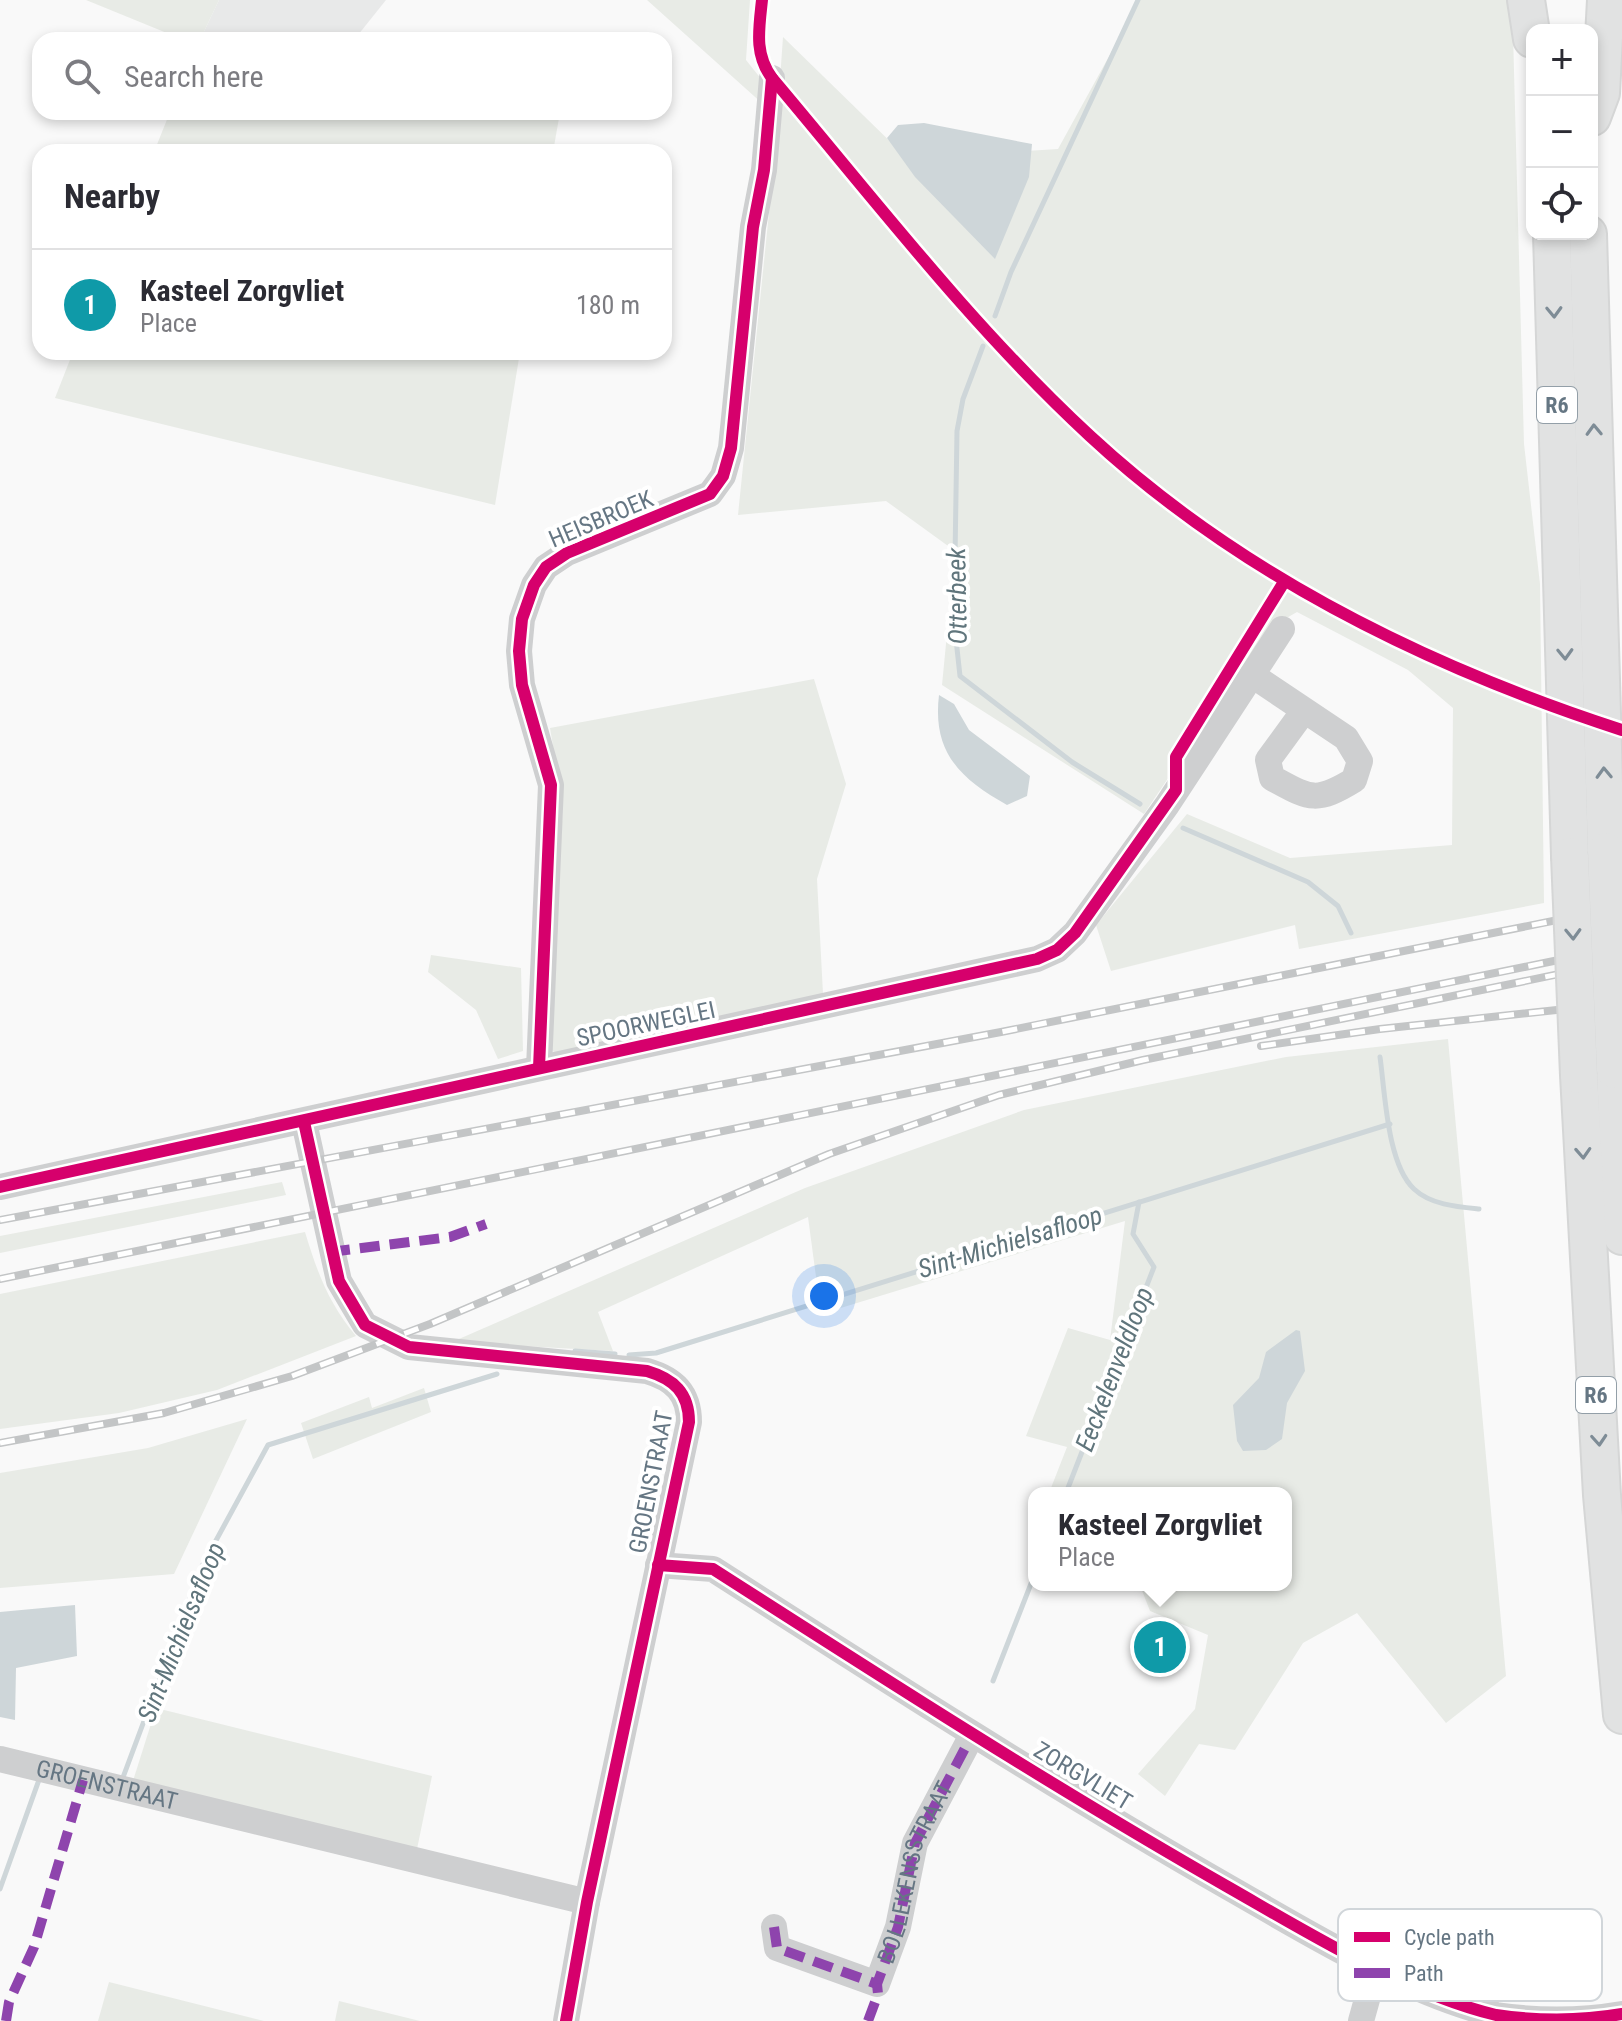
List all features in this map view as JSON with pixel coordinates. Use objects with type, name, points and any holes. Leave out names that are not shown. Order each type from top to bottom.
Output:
[{"type":"highway","points":[[1526,0],[1530,24]]},
{"type":"highway","points":[[1546,0],[1547,24]]},
{"type":"highway","points":[[1581,0],[1582,24]]},
{"type":"highway","points":[[1598,101],[1606,0]]},
{"type":"highway","name":"R6","points":[[1552,240],[1579,1075],[1600,1466],[1622,1715]]},
{"type":"highway","name":"R6","points":[[1588,240],[1606,851],[1622,1236]]},
{"type":"street","name":"HEISBROEK","points":[[539,1068],[551,785],[522,685],[519,651],[522,619],[534,585],[546,567],[567,553],[710,494],[723,476],[731,448],[753,227],[764,170],[772,78]]},
{"type":"street","name":"SPOORWEGLEI","points":[[0,1187],[1022,963],[1057,950],[1075,933],[1159,816],[1282,629]]},
{"type":"street","points":[[1252,675],[1303,712]]},
{"type":"street","name":"GROENSTRAAT","points":[[304,1122],[339,1281],[365,1325],[409,1347],[647,1371],[668,1379],[685,1395],[689,1422],[587,1902],[566,2021]]},
{"type":"street","name":"ZORGVLIET","points":[[658,1565],[713,1569],[972,1735],[1182,1861],[1338,1946]]},
{"type":"street","name":"BOLLEKENSSTRAAT","points":[[774,1927],[777,1948],[877,1984],[898,1927],[915,1843],[972,1735]]},
{"type":"street","name":"GROENSTRAAT","points":[[0,1759],[587,1902]]},
{"type":"street","points":[[1361,2021],[1367,2001]]},
{"type":"street","name":"ZORGVLIET","points":[[1457,2001],[1498,2018],[1551,2021],[1622,2014]]},
{"type":"shaded area","points":[[86,0],[219,0],[204,32],[164,32]]},
{"type":"shaded area","points":[[219,0],[386,0],[360,32],[204,32]]},
{"type":"shaded area","points":[[647,0],[750,0],[746,60],[766,85],[764,105]]},
{"type":"shaded area","points":[[1140,0],[1508,0],[1513,33],[1524,444],[1540,584],[1544,903],[1299,949],[1295,925],[1111,971],[1096,925],[1187,814],[1290,858],[1452,845],[1453,708],[1408,670],[1297,612],[1269,628],[1144,814],[942,685],[955,551],[886,501],[738,515],[774,164],[783,37],[985,234],[1026,151],[1058,149]]},
{"type":"shaded area","points":[[167,120],[559,120],[554,144],[157,144]]},
{"type":"shaded area","points":[[924,123],[1032,144],[1029,177],[995,259],[915,177],[887,138],[898,125]]},
{"type":"shaded area","points":[[70,360],[519,360],[495,505],[55,398]]},
{"type":"shaded area","points":[[814,679],[846,784],[817,879],[823,994],[561,1058],[548,1047],[563,806],[550,728]]},
{"type":"shaded area","points":[[939,695],[954,704],[969,730],[1030,776],[1027,796],[1007,805],[963,774],[945,748],[940,733]]},
{"type":"shaded area","points":[[431,955],[521,968],[523,1051],[498,1059],[476,1010],[428,972]]},
{"type":"shaded area","points":[[1448,1039],[1506,1676],[1446,1723],[1357,1613],[1303,1643],[1235,1750],[1199,1744],[1165,1796],[1138,1774],[1195,1709],[1208,1635],[1150,1611],[1142,1591],[1292,1591],[1292,1487],[1051,1487],[1067,1447],[1026,1436],[1068,1328],[1110,1340],[1125,1221],[821,1314],[808,1217],[598,1312],[613,1351],[452,1342],[805,1188],[1024,1110],[1286,1057]]},
{"type":"shaded area","points":[[282,1182],[286,1195],[0,1253],[0,1236]]},
{"type":"shaded area","points":[[305,1232],[325,1287],[356,1336],[217,1390],[119,1413],[0,1429],[0,1294]]},
{"type":"shaded area","points":[[1296,1330],[1300,1331],[1305,1371],[1287,1403],[1282,1439],[1266,1450],[1243,1451],[1237,1441],[1233,1405],[1259,1378],[1266,1352]]},
{"type":"shaded area","points":[[424,1388],[431,1412],[313,1459],[301,1423],[369,1397],[372,1408]]},
{"type":"shaded area","points":[[247,1419],[174,1574],[0,1588],[0,1473],[148,1448]]},
{"type":"shaded area","points":[[75,1605],[77,1656],[16,1668],[15,1720],[0,1717],[0,1612]]},
{"type":"shaded area","points":[[156,1708],[432,1776],[416,1854],[132,1784]]},
{"type":"shaded area","points":[[109,1982],[264,2021],[98,2021]]},
{"type":"shaded area","points":[[339,2001],[420,2021],[335,2021]]},
{"type":"waterway","name":"Otterbeek","points":[[995,316],[1011,272],[1138,0]]},
{"type":"waterway","name":"Otterbeek","points":[[983,346],[963,399],[957,431],[954,621],[960,676],[1072,762],[1140,804]]},
{"type":"waterway","name":"Otterbeek","points":[[1183,828],[1308,882],[1338,906],[1351,933]]},
{"type":"waterway","name":"Otterbeek","points":[[1380,1057],[1389,1127],[1405,1178],[1428,1199],[1479,1209]]},
{"type":"waterway","name":"Sint-Michielsafloop","points":[[629,1355],[656,1353],[1390,1124]]},
{"type":"waterway","name":"Eeckelenveldloop","points":[[1068,1487],[1154,1267],[1133,1234],[1139,1202]]},
{"type":"waterway","name":"Sint-Michielsafloop","points":[[575,1351],[615,1354]]},
{"type":"waterway","name":"Sint-Michielsafloop","points":[[122,1780],[201,1568],[268,1445],[497,1374]]},
{"type":"waterway","name":"Eeckelenveldloop","points":[[993,1681],[1028,1591]]},
{"type":"waterway","points":[[0,1889],[40,1777]]},
{"type":"railway","points":[[0,1220],[1001,1032],[1622,907]]},
{"type":"railway","points":[[0,1279],[1622,947]]},
{"type":"railway","points":[[0,1443],[164,1413],[292,1376],[430,1324],[829,1154],[999,1095],[1143,1060],[1622,961]]},
{"type":"railway","points":[[1261,1046],[1380,1029],[1622,1003]]},
{"type":"marked path","points":[[330,1252],[450,1237],[486,1224]]},
{"type":"marked path","points":[[774,1927],[777,1948],[877,1984],[898,1927],[915,1843],[972,1735]]},
{"type":"marked path","points":[[6,2021],[9,2002],[34,1947],[83,1780]]},
{"type":"marked path","points":[[868,2021],[878,1994],[877,1984]]},
{"type":"cycle path","points":[[762,0],[760,50],[772,78],[1005,352],[1090,436],[1148,486],[1210,532],[1340,612],[1478,677],[1622,730]]},
{"type":"cycle path","points":[[539,1068],[551,785],[522,685],[519,651],[522,619],[534,585],[546,567],[567,553],[710,494],[723,476],[731,448],[753,227],[764,170],[772,78]]},
{"type":"cycle path","points":[[0,1187],[1037,959],[1057,950],[1075,933],[1176,790],[1176,757],[1284,582]]},
{"type":"cycle path","points":[[304,1122],[339,1281],[365,1325],[409,1347],[647,1371],[672,1383],[686,1403],[689,1422],[587,1902],[566,2021]]},
{"type":"cycle path","points":[[658,1565],[713,1569],[1098,1810],[1338,1949]]},
{"type":"cycle path","points":[[1452,2001],[1496,2015],[1527,2018],[1591,2018],[1622,2014]]},
{"type":"place","name":"Kasteel Zorgvliet","points":[[1160,1647]]}]
